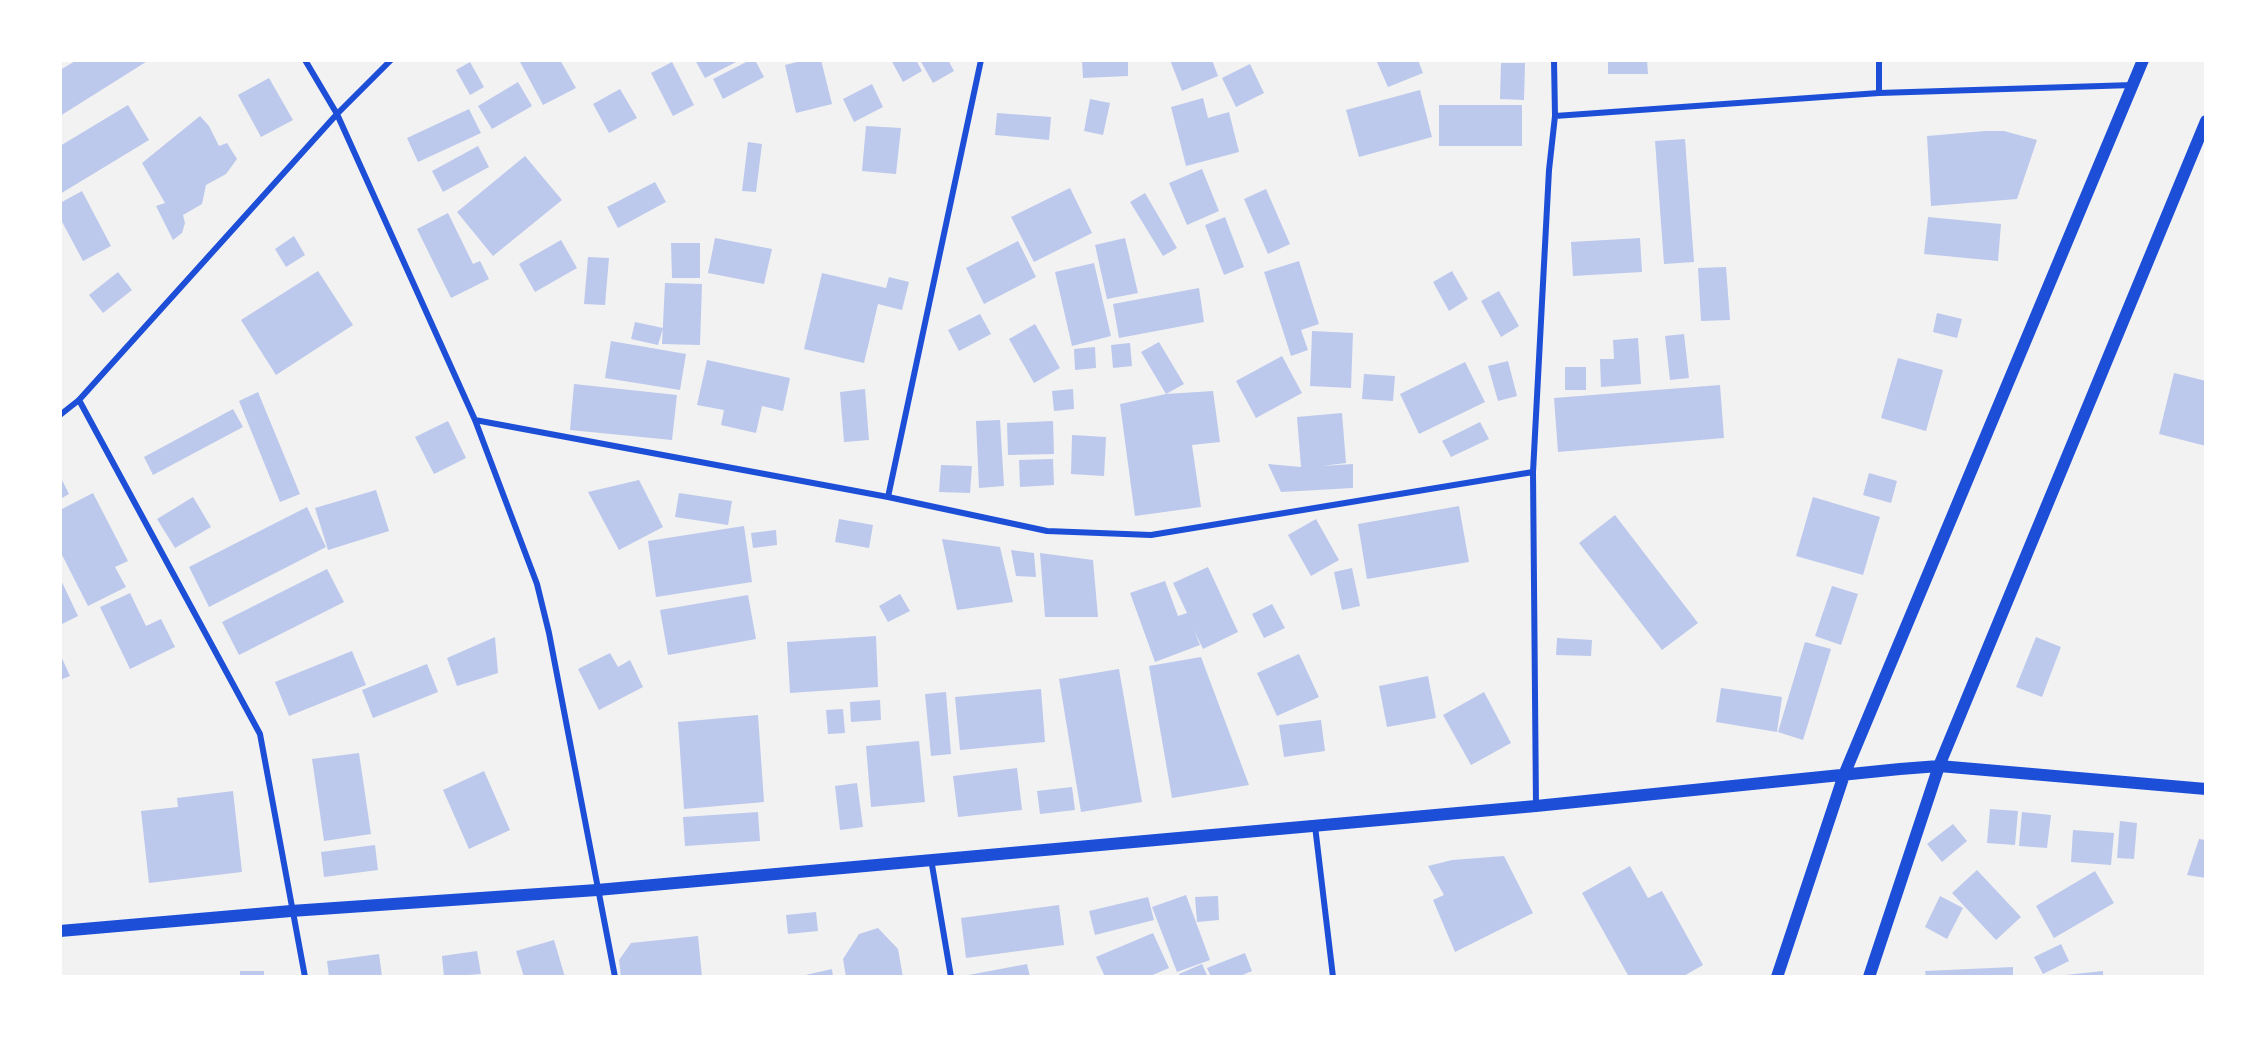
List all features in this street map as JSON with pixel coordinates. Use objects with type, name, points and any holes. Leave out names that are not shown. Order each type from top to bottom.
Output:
[{"type":"main road","points":[[1777,977],[1844,775],[2143,60]]},
{"type":"main road","points":[[1869,977],[1939,766],[2206,121]]},
{"type":"main road","points":[[60,931],[291,911],[597,890],[1536,806],[1939,766],[2206,789]]},
{"type":"street","points":[[305,60],[337,114],[475,420],[537,584],[549,633],[615,977]]},
{"type":"street","points":[[60,415],[79,400],[337,114],[391,60]]},
{"type":"street","points":[[888,496],[981,60]]},
{"type":"street","points":[[1536,806],[1533,472],[1549,170],[1555,116],[1554,60]]},
{"type":"street","points":[[1879,60],[1879,93]]},
{"type":"street","points":[[1555,116],[1879,93],[2133,85]]},
{"type":"street","points":[[79,400],[260,734],[305,977]]},
{"type":"street","points":[[475,420],[888,496],[1047,531],[1151,535],[1533,472]]},
{"type":"street","points":[[1315,825],[1333,977]]},
{"type":"street","points":[[931,859],[951,977]]},
{"type":"building","points":[[77,60],[149,60],[60,116],[60,70]]},
{"type":"building","points":[[519,60],[560,60],[576,88],[543,105]]},
{"type":"building","points":[[695,60],[740,60],[705,78]]},
{"type":"building","points":[[750,60],[755,60],[764,77],[723,99],[713,79]]},
{"type":"building","points":[[805,60],[821,60],[832,104],[796,113],[785,65]]},
{"type":"building","points":[[891,60],[916,60],[922,71],[903,82]]},
{"type":"building","points":[[920,60],[948,60],[954,71],[933,83]]},
{"type":"building","points":[[1128,60],[1128,76],[1083,78],[1082,61]]},
{"type":"building","points":[[1170,60],[1212,60],[1218,76],[1182,91]]},
{"type":"building","points":[[1376,60],[1418,60],[1423,73],[1388,87]]},
{"type":"building","points":[[1608,60],[1647,60],[1648,74],[1608,74]]},
{"type":"building","points":[[470,62],[484,87],[470,95],[456,70]]},
{"type":"building","points":[[672,62],[694,105],[673,116],[651,73]]},
{"type":"building","points":[[1501,63],[1525,63],[1524,100],[1500,99]]},
{"type":"building","points":[[1250,64],[1264,93],[1236,107],[1222,78]]},
{"type":"building","points":[[269,78],[293,120],[261,137],[238,95]]},
{"type":"building","points":[[518,82],[532,106],[492,129],[478,106]]},
{"type":"building","points":[[872,84],[883,107],[854,122],[843,99]]},
{"type":"building","points":[[620,89],[637,118],[609,133],[593,104]]},
{"type":"building","points":[[1420,90],[1432,137],[1359,157],[1346,110]]},
{"type":"building","points":[[1203,98],[1208,118],[1229,112],[1239,152],[1186,166],[1171,107]]},
{"type":"building","points":[[1090,99],[1110,103],[1103,135],[1084,131]]},
{"type":"building","points":[[128,105],[149,140],[60,194],[60,146]]},
{"type":"building","points":[[1439,105],[1522,105],[1522,146],[1439,146]]},
{"type":"building","points":[[469,109],[481,133],[418,162],[407,138]]},
{"type":"building","points":[[997,113],[1051,117],[1049,140],[995,135]]},
{"type":"building","points":[[200,116],[209,126],[219,146],[227,143],[237,159],[226,174],[206,185],[202,204],[183,215],[185,223],[182,233],[173,240],[156,206],[165,203],[142,163]]},
{"type":"building","points":[[866,126],[901,128],[896,174],[862,171]]},
{"type":"building","points":[[2004,131],[2037,140],[2017,199],[1931,206],[1927,136]]},
{"type":"building","points":[[1685,139],[1694,262],[1664,264],[1655,141]]},
{"type":"building","points":[[748,142],[762,144],[756,192],[742,191]]},
{"type":"building","points":[[478,146],[489,167],[443,192],[432,171]]},
{"type":"building","points":[[525,156],[562,200],[493,256],[457,212]]},
{"type":"building","points":[[1202,169],[1219,211],[1187,225],[1169,183]]},
{"type":"building","points":[[655,182],[666,202],[618,228],[607,207]]},
{"type":"building","points":[[1070,188],[1092,233],[1034,262],[1011,217]]},
{"type":"building","points":[[1266,189],[1290,244],[1268,254],[1244,199]]},
{"type":"building","points":[[82,191],[111,246],[83,261],[60,218],[60,203]]},
{"type":"building","points":[[1145,193],[1177,248],[1163,256],[1130,202]]},
{"type":"building","points":[[448,213],[473,264],[480,261],[489,279],[451,298],[417,229]]},
{"type":"building","points":[[1225,217],[1244,267],[1224,275],[1205,225]]},
{"type":"building","points":[[1928,217],[2001,224],[1998,261],[1924,254]]},
{"type":"building","points":[[294,236],[305,255],[286,267],[275,249]]},
{"type":"building","points":[[715,238],[772,249],[764,284],[708,273]]},
{"type":"building","points":[[1125,238],[1138,293],[1107,299],[1095,245]]},
{"type":"building","points":[[1640,238],[1642,272],[1573,276],[1571,242]]},
{"type":"building","points":[[561,240],[577,268],[535,292],[519,264]]},
{"type":"building","points":[[1018,241],[1036,277],[984,304],[966,268]]},
{"type":"building","points":[[671,243],[700,243],[700,278],[672,278]]},
{"type":"building","points":[[588,257],[609,258],[605,305],[584,304]]},
{"type":"building","points":[[1299,261],[1319,324],[1301,330],[1308,350],[1291,356],[1264,272]]},
{"type":"building","points":[[1094,263],[1111,336],[1072,346],[1055,272]]},
{"type":"building","points":[[1726,267],[1730,320],[1701,321],[1698,268]]},
{"type":"building","points":[[318,271],[353,325],[276,375],[241,320]]},
{"type":"building","points":[[1452,271],[1468,299],[1449,311],[1433,282]]},
{"type":"building","points":[[118,272],[132,290],[103,313],[89,295]]},
{"type":"building","points":[[822,273],[886,288],[889,277],[909,282],[902,310],[878,304],[864,363],[804,349]]},
{"type":"building","points":[[665,283],[702,284],[700,345],[662,344]]},
{"type":"building","points":[[1199,288],[1204,322],[1119,338],[1113,304]]},
{"type":"building","points":[[1499,291],[1519,326],[1501,337],[1481,301]]},
{"type":"building","points":[[1937,313],[1962,319],[1957,338],[1933,332]]},
{"type":"building","points":[[980,314],[991,334],[959,351],[948,330]]},
{"type":"building","points":[[635,322],[663,328],[658,345],[631,339]]},
{"type":"building","points":[[1035,324],[1060,368],[1034,383],[1009,339]]},
{"type":"building","points":[[1312,331],[1353,333],[1351,388],[1310,386]]},
{"type":"building","points":[[1684,334],[1689,378],[1670,380],[1665,336]]},
{"type":"building","points":[[1638,338],[1641,384],[1601,387],[1600,359],[1614,359],[1613,340]]},
{"type":"building","points":[[611,341],[686,354],[680,390],[605,378]]},
{"type":"building","points":[[1159,342],[1184,384],[1166,394],[1141,352]]},
{"type":"building","points":[[1130,343],[1132,366],[1113,368],[1111,345]]},
{"type":"building","points":[[1095,347],[1096,368],[1075,370],[1074,349]]},
{"type":"building","points":[[1282,356],[1302,393],[1256,418],[1236,381]]},
{"type":"building","points":[[1898,358],[1943,370],[1926,431],[1881,418]]},
{"type":"building","points":[[707,360],[790,378],[783,411],[762,406],[756,433],[721,425],[724,410],[697,405]]},
{"type":"building","points":[[1508,361],[1517,396],[1498,401],[1488,366]]},
{"type":"building","points":[[1465,362],[1485,402],[1419,434],[1400,394]]},
{"type":"building","points":[[1565,367],[1586,367],[1586,390],[1565,390]]},
{"type":"building","points":[[2174,373],[2206,381],[2206,446],[2159,434]]},
{"type":"building","points":[[1364,374],[1395,376],[1393,401],[1362,399]]},
{"type":"building","points":[[574,384],[677,395],[672,440],[570,430]]},
{"type":"building","points":[[1720,385],[1724,438],[1558,452],[1554,398]]},
{"type":"building","points":[[865,389],[869,440],[844,442],[840,392]]},
{"type":"building","points":[[1073,389],[1074,409],[1054,411],[1052,391]]},
{"type":"building","points":[[1213,391],[1220,442],[1192,445],[1201,507],[1135,516],[1120,404],[1166,394]]},
{"type":"building","points":[[258,392],[300,494],[280,502],[239,401]]},
{"type":"building","points":[[233,409],[243,427],[153,475],[144,457]]},
{"type":"building","points":[[1342,413],[1346,463],[1322,466],[1353,464],[1353,488],[1281,492],[1268,464],[1301,467],[1297,417]]},
{"type":"building","points":[[1000,420],[1004,486],[979,488],[976,421]]},
{"type":"building","points":[[448,421],[466,458],[434,474],[415,437]]},
{"type":"building","points":[[1053,421],[1054,454],[1008,455],[1007,423]]},
{"type":"building","points":[[1480,422],[1489,439],[1451,457],[1442,441]]},
{"type":"building","points":[[1072,435],[1106,437],[1104,476],[1071,474]]},
{"type":"building","points":[[1053,459],[1054,485],[1020,487],[1019,460]]},
{"type":"building","points":[[941,465],[972,466],[970,493],[939,492]]},
{"type":"building","points":[[1869,473],[1897,481],[1891,503],[1863,495]]},
{"type":"building","points":[[60,476],[69,494],[60,499]]},
{"type":"building","points":[[639,480],[663,527],[619,550],[588,492]]},
{"type":"building","points":[[376,490],[389,531],[328,550],[315,508]]},
{"type":"building","points":[[93,493],[128,561],[115,567],[126,587],[88,606],[60,551],[60,510]]},
{"type":"building","points":[[679,493],[732,501],[728,525],[675,517]]},
{"type":"building","points":[[193,497],[211,527],[175,548],[157,519]]},
{"type":"building","points":[[1813,497],[1880,517],[1863,575],[1796,556]]},
{"type":"building","points":[[1459,506],[1469,562],[1367,579],[1358,524]]},
{"type":"building","points":[[307,507],[326,547],[209,607],[189,567]]},
{"type":"building","points":[[1615,515],[1698,623],[1662,650],[1579,543]]},
{"type":"building","points":[[839,519],[873,525],[869,548],[835,542]]},
{"type":"building","points":[[1316,519],[1339,560],[1311,576],[1288,535]]},
{"type":"building","points":[[744,526],[752,582],[656,597],[648,541]]},
{"type":"building","points":[[776,530],[777,545],[753,548],[751,533]]},
{"type":"building","points":[[942,539],[1000,547],[1013,602],[957,610]]},
{"type":"building","points":[[1011,550],[1034,553],[1036,577],[1016,576]]},
{"type":"building","points":[[1040,553],[1093,560],[1098,617],[1045,617]]},
{"type":"building","points":[[1208,567],[1238,632],[1203,649],[1194,630],[1200,645],[1155,662],[1130,593],[1165,581],[1178,616],[1187,613],[1173,583]]},
{"type":"building","points":[[1352,568],[1360,606],[1342,610],[1334,572]]},
{"type":"building","points":[[327,569],[344,602],[239,655],[222,622]]},
{"type":"building","points":[[60,578],[78,616],[60,625]]},
{"type":"building","points":[[1832,586],[1858,594],[1841,645],[1815,636]]},
{"type":"building","points":[[130,593],[146,626],[161,619],[175,647],[130,669],[100,607]]},
{"type":"building","points":[[900,594],[910,611],[888,622],[879,606]]},
{"type":"building","points":[[748,595],[756,639],[668,655],[660,610]]},
{"type":"building","points":[[1272,604],[1285,628],[1264,638],[1252,614]]},
{"type":"building","points":[[876,636],[878,687],[790,693],[787,642]]},
{"type":"building","points":[[495,637],[498,673],[457,686],[447,658]]},
{"type":"building","points":[[2036,637],[2061,647],[2042,697],[2016,687]]},
{"type":"building","points":[[1557,638],[1592,640],[1591,656],[1556,655]]},
{"type":"building","points":[[1805,642],[1831,649],[1803,740],[1778,732]]},
{"type":"building","points":[[352,651],[366,685],[289,716],[275,682]]},
{"type":"building","points":[[610,653],[618,667],[630,660],[643,687],[599,710],[578,669]]},
{"type":"building","points":[[60,654],[70,676],[60,680]]},
{"type":"building","points":[[1299,654],[1319,697],[1277,716],[1257,673]]},
{"type":"building","points":[[1201,657],[1249,785],[1172,798],[1149,666]]},
{"type":"building","points":[[427,664],[438,692],[373,718],[362,690]]},
{"type":"building","points":[[1119,669],[1142,802],[1081,812],[1059,679]]},
{"type":"building","points":[[1428,676],[1436,718],[1387,727],[1379,686]]},
{"type":"building","points":[[1721,688],[1782,697],[1777,732],[1716,722]]},
{"type":"building","points":[[1041,689],[1045,742],[960,750],[955,697]]},
{"type":"building","points":[[946,692],[951,754],[931,756],[925,694]]},
{"type":"building","points":[[1484,692],[1511,743],[1471,765],[1443,715]]},
{"type":"building","points":[[880,700],[881,720],[851,722],[850,702]]},
{"type":"building","points":[[843,709],[845,733],[828,734],[826,710]]},
{"type":"building","points":[[758,715],[764,802],[684,809],[678,722]]},
{"type":"building","points":[[1321,720],[1325,751],[1284,757],[1279,725]]},
{"type":"building","points":[[919,741],[925,802],[871,807],[866,746]]},
{"type":"building","points":[[359,753],[371,834],[324,841],[312,759]]},
{"type":"building","points":[[1017,768],[1022,810],[958,817],[953,776]]},
{"type":"building","points":[[484,771],[510,830],[469,849],[443,790]]},
{"type":"building","points":[[857,783],[863,827],[840,830],[835,786]]},
{"type":"building","points":[[1072,787],[1075,810],[1040,814],[1037,791]]},
{"type":"building","points":[[233,791],[242,872],[149,883],[141,811],[178,807],[177,798]]},
{"type":"building","points":[[1990,809],[2018,811],[2015,845],[1987,843]]},
{"type":"building","points":[[758,812],[760,841],[685,846],[683,817]]},
{"type":"building","points":[[2022,812],[2051,815],[2047,848],[2019,846]]},
{"type":"building","points":[[2120,821],[2137,823],[2134,859],[2117,858]]},
{"type":"building","points":[[1953,824],[1967,841],[1942,862],[1927,844]]},
{"type":"building","points":[[2073,830],[2114,833],[2111,865],[2071,862]]},
{"type":"building","points":[[2199,839],[2206,840],[2206,878],[2187,875]]},
{"type":"building","points":[[375,845],[378,870],[324,877],[321,852]]},
{"type":"building","points":[[1504,856],[1533,913],[1455,952],[1433,900],[1444,895],[1428,866],[1452,860]]},
{"type":"building","points":[[1630,866],[1648,898],[1662,891],[1703,965],[1682,977],[1629,977],[1582,893]]},
{"type":"building","points":[[1977,870],[2021,917],[1996,940],[1952,893]]},
{"type":"building","points":[[2095,871],[2114,903],[2054,938],[2036,906]]},
{"type":"building","points":[[1186,895],[1210,960],[1177,972],[1152,907]]},
{"type":"building","points":[[1218,896],[1219,920],[1197,922],[1195,897]]},
{"type":"building","points":[[1940,896],[1963,908],[1947,939],[1925,927]]},
{"type":"building","points":[[1148,897],[1154,920],[1095,935],[1089,911]]},
{"type":"building","points":[[1059,905],[1064,945],[966,958],[961,918]]},
{"type":"building","points":[[816,912],[818,931],[788,934],[786,915]]},
{"type":"building","points":[[878,928],[898,949],[903,977],[846,977],[843,959],[859,934]]},
{"type":"building","points":[[1153,933],[1169,968],[1148,977],[1105,977],[1096,957]]},
{"type":"building","points":[[698,936],[702,977],[621,977],[619,960],[631,943]]},
{"type":"building","points":[[554,940],[565,977],[524,977],[516,951]]},
{"type":"building","points":[[2061,944],[2069,961],[2043,974],[2034,957]]},
{"type":"building","points":[[477,951],[481,974],[444,977],[442,956]]},
{"type":"building","points":[[1245,953],[1252,971],[1238,977],[1211,977],[1207,968]]},
{"type":"building","points":[[379,954],[382,976],[329,977],[327,961]]},
{"type":"building","points":[[1027,964],[1030,977],[963,976]]},
{"type":"building","points":[[1202,964],[1208,977],[1180,977],[1179,974]]},
{"type":"building","points":[[2013,967],[2013,977],[1926,977],[1925,971]]},
{"type":"building","points":[[832,969],[833,977],[801,977],[801,976]]},
{"type":"building","points":[[240,971],[264,971],[264,977],[240,977]]},
{"type":"building","points":[[2103,971],[2103,977],[2066,977],[2065,975]]}]
